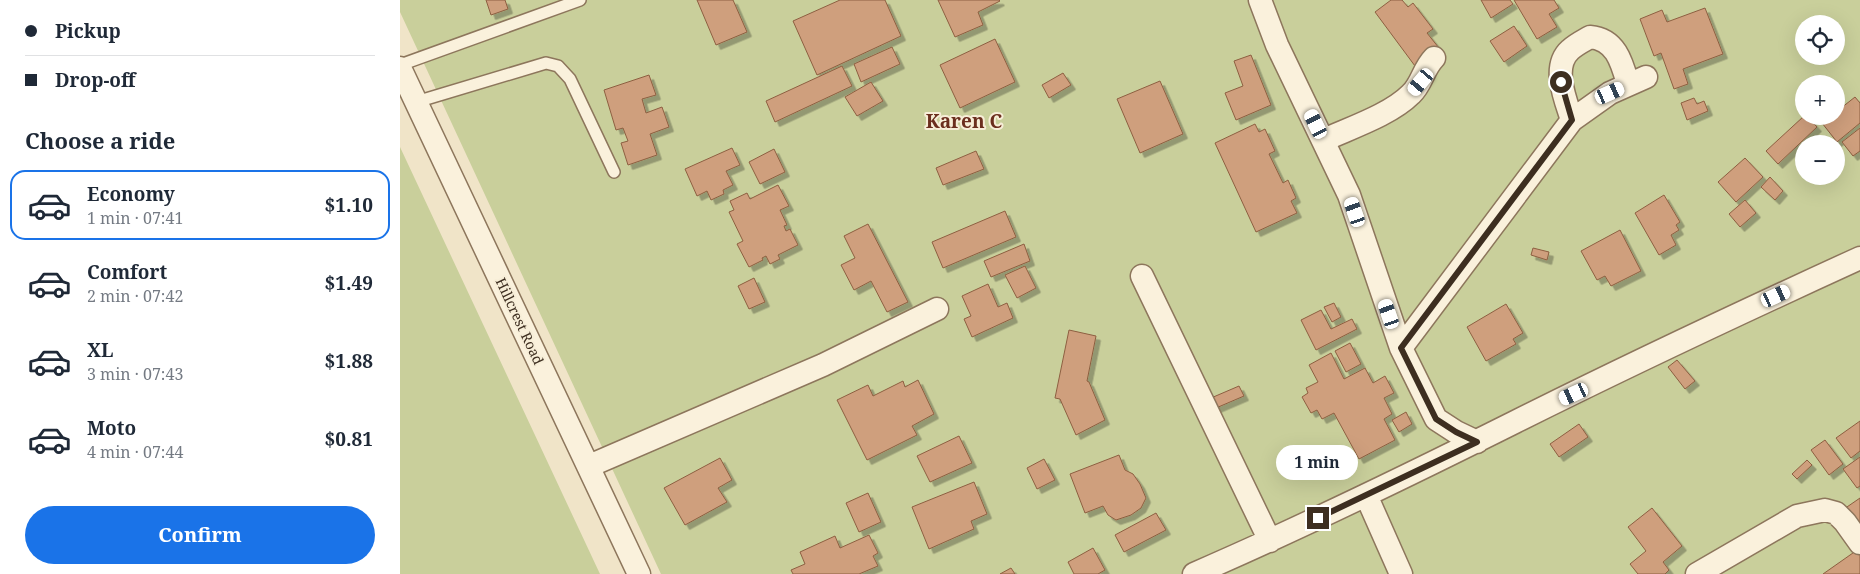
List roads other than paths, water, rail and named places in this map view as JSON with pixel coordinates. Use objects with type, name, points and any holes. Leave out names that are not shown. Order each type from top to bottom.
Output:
[{"type":"street","points":[[1260,0],[1277,45],[1349,195],[1401,348],[1436,419],[1456,432],[1477,442]]},
{"type":"street","points":[[1401,348],[1572,120],[1595,102],[1637,81],[1614,49],[1603,40],[1590,37],[1569,51],[1561,69],[1563,93],[1572,120]]},
{"type":"street","points":[[1324,140],[1383,114],[1410,95],[1421,82],[1427,65],[1434,58]]},
{"type":"street","name":"Hillcrest Road","points":[[400,67],[639,574]]},
{"type":"street","points":[[1194,574],[1270,541],[1743,312],[1860,258]]},
{"type":"street","points":[[1142,276],[1270,541]]},
{"type":"street","points":[[589,466],[823,365],[936,309]]},
{"type":"street","points":[[1366,495],[1401,574]]},
{"type":"street","points":[[1697,574],[1797,516],[1825,510],[1836,513],[1860,543]]},
{"type":"lane","points":[[400,67],[580,0]]},
{"type":"lane","points":[[416,102],[546,63],[558,66],[570,79],[614,172]]},
{"type":"district","name":"Karen C","points":[[964,121]]}]
